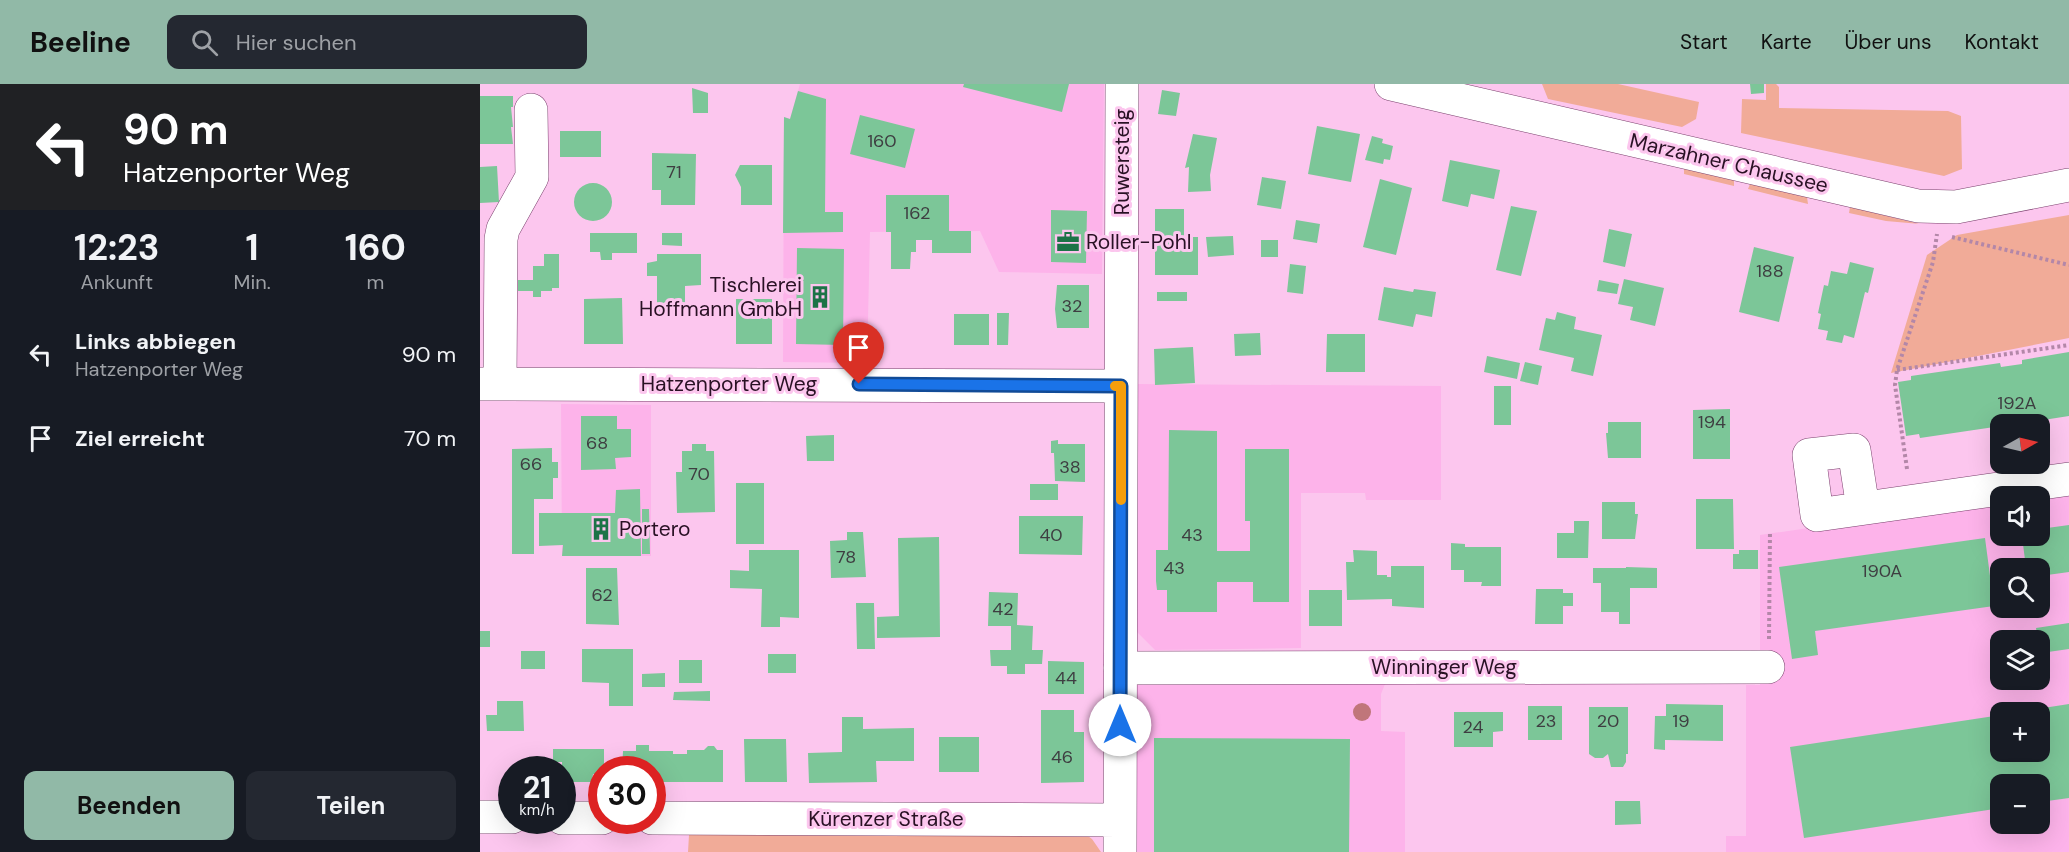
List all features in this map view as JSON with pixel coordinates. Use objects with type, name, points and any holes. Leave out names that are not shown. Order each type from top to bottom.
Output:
[{"type":"street","name":"Ruwersteig","points":[[1119,852],[1122,84]]},
{"type":"street","name":"Marzahner Chaussee","points":[[1391,84],[1918,206],[1956,207],[2069,185]]},
{"type":"street","points":[[490,384],[503,229],[532,177],[531,110]]},
{"type":"street","name":"Hatzenporter Weg","points":[[490,384],[1121,386]]},
{"type":"street","points":[[1863,508],[2069,478]]},
{"type":"street","name":"Winninger Weg","points":[[1120,668],[1768,667]]},
{"type":"street","points":[[480,817],[498,818]]},
{"type":"street","name":"Kürenzer Straße","points":[[666,818],[1119,819]]},
{"type":"path","points":[[1907,469],[1895,385],[1897,370],[1933,262],[1937,234],[2069,265]]},
{"type":"path","points":[[1897,370],[2069,345]]},
{"type":"path","points":[[1768,667],[1770,531]]},
{"type":"shaded area","points":[[800,84],[1104,84],[1102,274],[999,272],[980,231],[870,232],[867,363],[783,362],[784,117],[790,119]]},
{"type":"shaded area","points":[[1542,84],[1618,84],[1699,102],[1696,119],[1682,127],[1548,99]]},
{"type":"shaded area","points":[[1766,84],[1776,84],[1779,87],[1779,108],[1948,111],[1961,116],[1962,169],[1944,176],[1741,133],[1742,99],[1766,100]]},
{"type":"shaded area","points":[[1684,167],[1734,180],[1734,186],[1684,174]]},
{"type":"shaded area","points":[[1750,184],[1807,197],[1808,204],[1748,189]]},
{"type":"shaded area","points":[[1850,207],[1920,224],[1886,221],[1849,213]]},
{"type":"shaded area","points":[[2069,215],[2069,338],[1891,373],[1927,255],[1957,235]]},
{"type":"shaded area","points":[[1138,384],[1441,386],[1441,500],[1366,500],[1365,493],[1301,493],[1301,648],[1155,650],[1137,632]]},
{"type":"shaded area","points":[[561,404],[651,405],[651,556],[562,556]]},
{"type":"shaded area","points":[[2069,490],[2069,852],[1726,852],[1726,836],[1746,836],[1746,685],[1760,685],[1760,535],[1990,502],[1990,546],[2050,546],[2050,494]]},
{"type":"shaded area","points":[[1136,684],[1385,684],[1381,694],[1381,731],[1405,732],[1405,852],[1136,852]]},
{"type":"shaded area","points":[[1085,834],[1092,839],[1101,852],[688,852],[689,835]]},
{"type":"building","points":[[964,84],[1069,84],[1062,112],[963,87]]},
{"type":"building","points":[[1750,84],[1764,84],[1764,93],[1751,94]]},
{"type":"building","points":[[692,88],[708,93],[708,113],[693,113]]},
{"type":"building","points":[[1162,90],[1180,93],[1176,116],[1158,114]]},
{"type":"building","points":[[798,91],[826,99],[825,212],[843,212],[843,232],[783,233],[784,117],[790,119]]},
{"type":"building","points":[[480,96],[513,96],[513,107],[511,107],[513,127],[511,127],[513,144],[480,144]]},
{"type":"building","points":[[860,115],[915,129],[905,168],[850,154]]},
{"type":"building","points":[[1317,126],[1360,134],[1351,182],[1308,174]]},
{"type":"building","points":[[560,131],[601,131],[601,157],[560,157]]},
{"type":"building","points":[[1193,134],[1217,138],[1210,175],[1211,191],[1188,192],[1189,167],[1185,168]]},
{"type":"building","points":[[1372,136],[1383,139],[1382,143],[1393,146],[1390,160],[1384,159],[1383,164],[1365,160]]},
{"type":"building","points":[[652,153],[696,154],[695,205],[661,205],[661,190],[652,190]]},
{"type":"building","points":[[1450,160],[1500,170],[1494,199],[1471,194],[1468,207],[1442,201]]},
{"type":"building","points":[[740,165],[772,165],[772,205],[741,205],[741,187],[735,175]]},
{"type":"building","points":[[497,166],[499,202],[480,203],[480,167]]},
{"type":"building","points":[[1262,177],[1286,181],[1281,209],[1257,205]]},
{"type":"building","points":[[1380,179],[1412,188],[1396,255],[1363,247]]},
{"type":"building","points":[[593,183],[607,188],[612,202],[607,216],[593,221],[579,216],[574,202],[579,188]]},
{"type":"building","points":[[886,195],[949,195],[949,231],[971,231],[971,253],[932,253],[932,240],[916,240],[916,252],[911,252],[910,269],[891,269],[891,232],[886,232]]},
{"type":"building","points":[[1511,206],[1537,211],[1521,276],[1496,270]]},
{"type":"building","points":[[1155,209],[1184,209],[1184,237],[1198,237],[1198,275],[1155,275]]},
{"type":"building","points":[[1051,210],[1087,211],[1086,263],[1051,262]]},
{"type":"building","points":[[1296,220],[1320,224],[1317,243],[1293,239]]},
{"type":"building","points":[[1609,229],[1632,234],[1625,267],[1603,262]]},
{"type":"building","points":[[590,233],[637,233],[637,253],[612,253],[612,260],[601,260],[600,252],[590,252]]},
{"type":"building","points":[[662,233],[682,233],[682,246],[662,245]]},
{"type":"building","points":[[1233,236],[1234,255],[1208,257],[1206,237]]},
{"type":"building","points":[[1261,240],[1278,240],[1278,257],[1261,257]]},
{"type":"building","points":[[1754,247],[1794,257],[1779,322],[1739,312]]},
{"type":"building","name":"Tischlerei Hoffmann GmbH","points":[[797,248],[844,249],[843,345],[796,344]]},
{"type":"building","points":[[544,254],[559,254],[559,288],[552,288],[552,291],[541,291],[541,297],[533,297],[533,291],[518,291],[518,280],[533,280],[533,266],[544,266]]},
{"type":"building","points":[[657,254],[701,254],[701,285],[685,286],[685,314],[657,314],[657,276],[647,276],[647,263],[657,261]]},
{"type":"building","points":[[1850,262],[1874,268],[1868,293],[1865,292],[1854,338],[1844,335],[1842,343],[1826,340],[1828,331],[1818,329],[1821,314],[1818,313],[1824,285],[1828,286],[1831,271],[1847,274]]},
{"type":"building","points":[[1290,264],[1306,266],[1303,294],[1287,292]]},
{"type":"building","points":[[1624,279],[1664,288],[1655,326],[1630,320],[1633,307],[1618,304]]},
{"type":"building","points":[[1599,280],[1619,284],[1617,294],[1597,291]]},
{"type":"building","points":[[1057,285],[1089,285],[1089,328],[1057,328],[1055,309]]},
{"type":"building","points":[[1384,287],[1413,292],[1414,289],[1436,292],[1432,317],[1416,314],[1413,327],[1378,320]]},
{"type":"building","points":[[1157,292],[1187,292],[1187,301],[1157,301]]},
{"type":"building","points":[[622,298],[623,344],[584,344],[584,299]]},
{"type":"building","points":[[736,299],[772,299],[772,344],[736,344]]},
{"type":"building","points":[[1557,312],[1576,317],[1574,329],[1602,335],[1593,376],[1571,371],[1574,358],[1539,350],[1546,318],[1555,320]]},
{"type":"building","points":[[997,313],[1009,313],[1008,345],[997,345]]},
{"type":"building","points":[[954,314],[989,314],[989,345],[954,345]]},
{"type":"building","points":[[1260,333],[1261,355],[1235,356],[1234,334]]},
{"type":"building","points":[[1327,334],[1365,334],[1365,372],[1326,372]]},
{"type":"building","points":[[1193,347],[1195,383],[1155,385],[1154,349]]},
{"type":"building","points":[[2069,352],[2069,416],[2050,419],[2050,414],[1990,414],[1990,428],[1920,438],[1919,434],[1906,436],[1898,382],[1911,380],[1911,376],[2000,363],[2001,367],[2022,364],[2022,360]]},
{"type":"building","points":[[1487,356],[1520,363],[1517,379],[1484,372]]},
{"type":"building","points":[[1525,362],[1542,366],[1538,385],[1520,381]]},
{"type":"building","points":[[1494,386],[1511,386],[1511,425],[1494,425]]},
{"type":"building","points":[[1730,409],[1730,459],[1693,459],[1693,410]]},
{"type":"building","points":[[581,416],[617,416],[617,429],[631,429],[631,457],[615,458],[616,469],[581,470]]},
{"type":"building","points":[[1608,422],[1641,422],[1641,458],[1608,458],[1606,433],[1608,433]]},
{"type":"building","points":[[1169,430],[1217,431],[1217,551],[1250,551],[1250,521],[1245,521],[1245,449],[1289,449],[1289,602],[1253,602],[1253,582],[1217,582],[1217,612],[1167,612],[1167,590],[1157,590],[1156,550],[1168,550]]},
{"type":"building","points":[[834,435],[834,461],[807,461],[806,436]]},
{"type":"building","points":[[1058,440],[1058,444],[1085,444],[1085,482],[1055,481],[1051,441]]},
{"type":"building","points":[[692,444],[706,444],[706,451],[714,451],[715,512],[677,513],[676,472],[682,472],[682,451],[692,451]]},
{"type":"building","points":[[552,448],[552,462],[558,462],[558,478],[553,478],[553,499],[534,499],[534,554],[512,554],[512,449]]},
{"type":"building","points":[[736,483],[764,483],[764,544],[736,544]]},
{"type":"building","points":[[1030,484],[1058,484],[1058,500],[1030,500]]},
{"type":"building","name":"Portero","points":[[640,489],[641,556],[562,556],[563,545],[539,546],[539,513],[615,513],[616,490]]},
{"type":"building","points":[[1696,499],[1733,499],[1734,549],[1696,549]]},
{"type":"building","points":[[1602,502],[1635,502],[1635,514],[1638,514],[1635,539],[1602,539]]},
{"type":"building","points":[[642,509],[649,509],[650,554],[642,554]]},
{"type":"building","points":[[1019,516],[1083,516],[1082,555],[1019,554]]},
{"type":"building","points":[[1574,521],[1589,521],[1588,558],[1557,558],[1557,533],[1574,533]]},
{"type":"building","points":[[2069,525],[2069,572],[2050,575],[2050,558],[2025,558],[2023,546],[2050,546],[2050,528]]},
{"type":"building","points":[[847,532],[863,532],[866,577],[831,578],[830,541],[847,540]]},
{"type":"building","points":[[939,537],[940,637],[877,638],[877,617],[899,616],[898,538]]},
{"type":"building","points":[[1985,538],[1990,576],[1990,607],[1815,631],[1818,655],[1792,659],[1779,567]]},
{"type":"building","points":[[1451,543],[1465,544],[1465,547],[1501,547],[1501,586],[1481,586],[1482,582],[1464,582],[1464,570],[1451,570]]},
{"type":"building","points":[[749,550],[799,550],[799,618],[780,617],[780,627],[761,627],[762,589],[730,588],[730,570],[749,571]]},
{"type":"building","points":[[1353,550],[1377,551],[1377,575],[1391,577],[1391,566],[1424,566],[1424,608],[1392,606],[1392,599],[1347,600],[1346,562],[1354,562]]},
{"type":"building","points":[[1739,550],[1758,550],[1758,569],[1733,569],[1733,554],[1739,554]]},
{"type":"building","points":[[586,568],[617,568],[619,625],[586,624]]},
{"type":"building","points":[[1593,568],[1657,568],[1657,588],[1630,588],[1630,624],[1619,624],[1619,612],[1601,612],[1601,583],[1593,583]]},
{"type":"building","points":[[1536,589],[1563,589],[1563,593],[1573,593],[1573,606],[1563,606],[1563,624],[1535,624]]},
{"type":"building","points":[[1309,590],[1342,590],[1342,626],[1309,626]]},
{"type":"building","points":[[989,592],[1018,593],[1017,625],[1033,626],[1032,650],[1043,650],[1042,664],[1025,664],[1025,674],[1007,674],[1007,666],[991,666],[990,650],[1011,650],[1011,626],[988,626]]},
{"type":"building","points":[[856,603],[874,603],[875,649],[857,649]]},
{"type":"building","points":[[2069,623],[2069,649],[2050,652],[2050,630],[2036,630],[2036,628]]},
{"type":"building","points":[[480,631],[490,631],[490,647],[480,647]]},
{"type":"building","points":[[582,649],[633,649],[633,706],[609,706],[609,683],[582,682]]},
{"type":"building","points":[[521,651],[545,651],[545,669],[521,669]]},
{"type":"building","points":[[768,654],[796,654],[796,673],[768,673]]},
{"type":"building","points":[[679,660],[702,660],[702,683],[679,683]]},
{"type":"building","points":[[1048,661],[1084,662],[1084,694],[1048,694]]},
{"type":"building","points":[[665,673],[665,687],[642,687],[642,674]]},
{"type":"building","points":[[710,691],[710,701],[673,700],[674,692]]},
{"type":"building","points":[[497,701],[523,701],[524,731],[487,731],[486,715],[497,715]]},
{"type":"building","points":[[1666,704],[1723,705],[1723,741],[1665,740],[1665,750],[1654,749],[1655,716],[1666,716]]},
{"type":"building","points":[[2069,704],[2069,798],[2050,801],[2050,774],[1990,774],[1990,810],[1804,838],[1790,747],[1990,717],[1990,762],[2050,762],[2050,707]]},
{"type":"building","points":[[1528,706],[1562,706],[1562,740],[1528,740]]},
{"type":"building","points":[[1589,707],[1628,707],[1628,754],[1626,754],[1623,767],[1611,767],[1608,754],[1603,758],[1595,758],[1589,754]]},
{"type":"building","points":[[1041,710],[1074,710],[1074,732],[1084,732],[1084,782],[1041,783]]},
{"type":"building","points":[[1454,712],[1503,712],[1503,731],[1493,732],[1493,747],[1454,747]]},
{"type":"building","points":[[842,717],[863,717],[863,729],[914,728],[914,761],[876,761],[877,782],[809,783],[808,753],[842,752]]},
{"type":"building","points":[[939,737],[979,737],[979,772],[939,772]]},
{"type":"building","points":[[1154,738],[1350,739],[1349,852],[1154,852]]},
{"type":"building","points":[[744,739],[786,739],[787,782],[745,782]]},
{"type":"building","points":[[636,745],[649,745],[649,751],[673,751],[673,754],[687,754],[687,750],[704,750],[708,746],[714,746],[717,750],[723,750],[723,782],[666,782],[666,756],[623,756],[623,751],[636,751]]},
{"type":"building","points":[[553,749],[604,749],[604,756],[588,756],[588,782],[576,782],[576,756],[553,756]]},
{"type":"building","points":[[1615,801],[1640,801],[1641,824],[1615,825]]},
{"type":"slow traffic","points":[[1115,386],[1121,386],[1121,500]]},
{"type":"place","name":"Roller-Pohl","points":[[1068,242]]},
{"type":"place","name":"Tischlerei Hoffmann GmbH","points":[[820,297]]},
{"type":"place","name":"Portero","points":[[601,529]]},
{"type":"route","points":[[859,384],[1121,386],[1120,725]]}]
